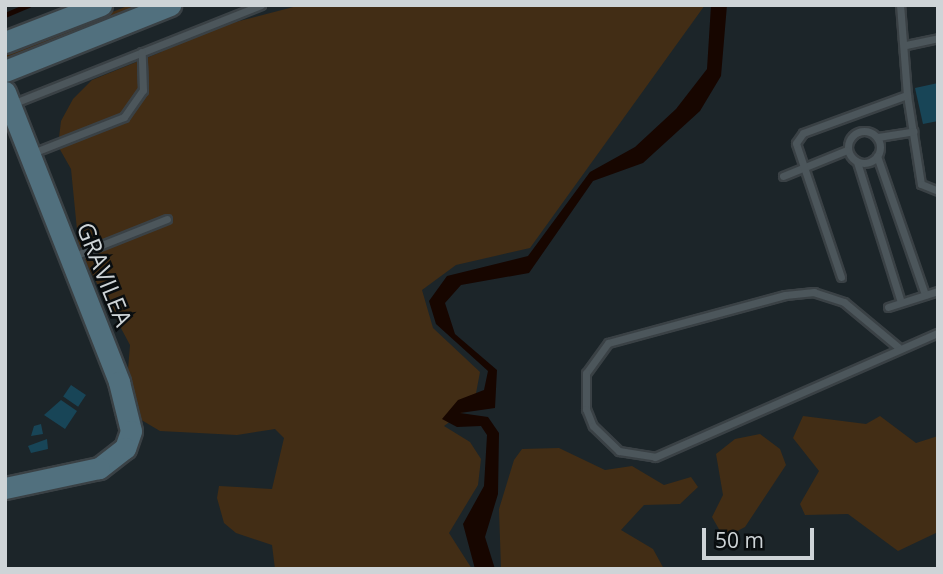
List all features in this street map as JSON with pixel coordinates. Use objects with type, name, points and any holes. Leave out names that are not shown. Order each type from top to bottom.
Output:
[{"type":"street","points":[[5,42],[101,5]]},
{"type":"street","points":[[5,71],[170,5]]},
{"type":"street","name":"GRAVILEA","points":[[5,488],[99,468],[125,448],[131,431],[119,382],[7,101]]},
{"type":"lane","points":[[7,101],[261,5]]},
{"type":"lane","points":[[900,5],[906,45],[907,95],[921,184],[938,191]]},
{"type":"lane","points":[[906,45],[938,38]]},
{"type":"lane","points":[[30,154],[124,117],[143,90],[142,52]]},
{"type":"lane","points":[[841,277],[804,168],[798,136],[907,95]]},
{"type":"lane","points":[[783,176],[847,150],[858,131],[877,137],[914,131]]},
{"type":"lane","points":[[877,137],[877,156],[926,295]]},
{"type":"lane","points":[[847,150],[857,162],[901,302]]},
{"type":"lane","points":[[857,162],[877,156]]},
{"type":"lane","points":[[70,257],[167,219]]},
{"type":"lane","points":[[888,307],[938,291]]},
{"type":"lane","points":[[898,347],[836,299],[814,292],[785,295],[608,343],[586,373],[586,409],[593,426],[619,451],[655,457],[761,415],[898,347],[938,333]]},
{"type":"shaded area","points":[[130,5],[144,5],[5,60],[5,54]]},
{"type":"shaded area","points":[[301,5],[705,5],[530,248],[456,265],[422,290],[433,328],[480,372],[474,404],[444,426],[470,442],[481,459],[478,485],[449,533],[472,569],[275,569],[272,545],[236,533],[224,523],[217,498],[219,486],[272,489],[284,438],[275,429],[237,435],[160,431],[138,418],[126,395],[130,345],[79,250],[71,169],[58,146],[61,121],[73,99],[92,80],[161,52],[181,36]]},
{"type":"shaded area","points":[[711,5],[727,5],[721,76],[700,111],[643,163],[593,181],[529,273],[461,285],[445,303],[455,334],[497,370],[495,408],[460,413],[488,417],[499,433],[498,494],[485,537],[495,569],[475,569],[463,524],[484,486],[487,435],[481,426],[457,427],[442,419],[458,400],[484,390],[488,371],[436,324],[429,301],[447,276],[528,256],[590,172],[635,147],[676,109],[707,69]]},
{"type":"shaded area","points":[[803,416],[866,424],[880,416],[916,443],[938,436],[938,532],[898,551],[848,514],[805,515],[800,504],[819,471],[793,438]]},
{"type":"shaded area","points":[[760,434],[780,449],[786,465],[745,527],[724,538],[712,517],[723,495],[716,454],[735,439]]},
{"type":"shaded area","points":[[559,448],[605,470],[632,466],[664,485],[691,477],[698,487],[680,504],[644,505],[621,530],[653,549],[664,569],[501,569],[499,509],[514,460],[522,449]]},
{"type":"building","points":[[938,83],[938,121],[923,124],[915,88]]},
{"type":"building","points":[[71,385],[86,395],[78,407],[63,397]]},
{"type":"building","points":[[61,400],[77,411],[65,429],[44,415]]},
{"type":"building","points":[[41,424],[43,434],[31,436],[34,426]]},
{"type":"building","points":[[47,439],[48,449],[31,453],[28,446]]},
{"type":"waterway","points":[[5,15],[29,5]]}]
